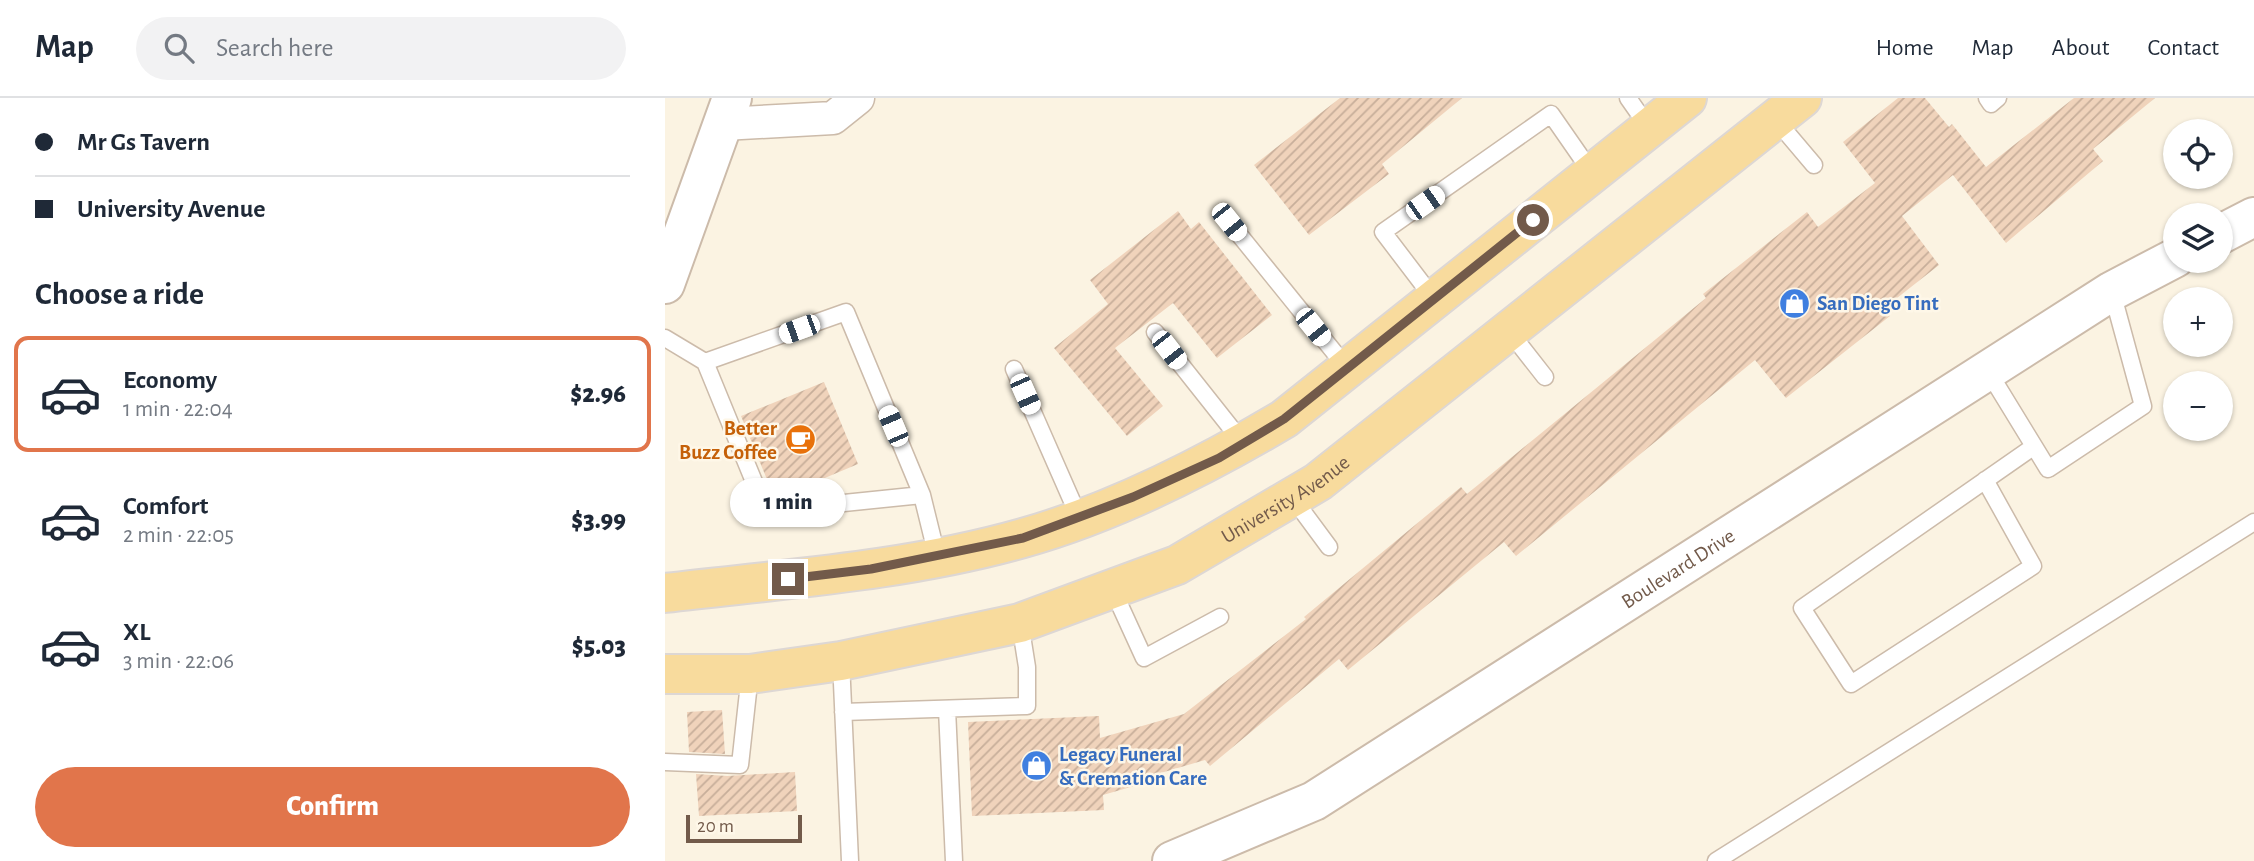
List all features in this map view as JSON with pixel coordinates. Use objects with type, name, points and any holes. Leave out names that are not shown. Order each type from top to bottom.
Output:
[{"type":"main road","points":[[665,593],[871,569],[1023,538],[1158,486],[1284,419],[1592,173],[1638,113],[1687,98]]},
{"type":"main road","name":"University Avenue","points":[[665,674],[750,674],[841,661],[1020,623],[1177,565],[1318,482],[1789,109]]},
{"type":"street","points":[[665,284],[728,111],[833,118],[858,98]]},
{"type":"street","points":[[2233,228],[2254,217]]},
{"type":"street","name":"Boulevard Drive","points":[[1172,861],[1314,801],[2112,292],[2163,264]]},
{"type":"lane","points":[[1987,98],[1991,104],[1998,98]]},
{"type":"lane","points":[[1789,109],[1814,165]]},
{"type":"lane","points":[[1434,299],[1383,232],[1551,114],[1592,173]]},
{"type":"lane","points":[[1229,222],[1347,368]]},
{"type":"lane","points":[[1987,371],[2048,469],[2143,406],[2112,292]]},
{"type":"lane","points":[[705,362],[846,312],[922,495],[937,556]]},
{"type":"lane","points":[[1509,331],[1545,377]]},
{"type":"lane","points":[[1154,332],[1243,443]]},
{"type":"lane","points":[[665,338],[705,362],[766,511],[922,495]]},
{"type":"lane","points":[[1014,369],[1079,517]]},
{"type":"lane","points":[[1986,480],[2033,566],[1851,684],[1802,608],[2033,447]]},
{"type":"lane","points":[[1292,497],[1329,547]]},
{"type":"lane","points":[[1716,861],[2254,522]]},
{"type":"lane","points":[[1112,588],[1144,658],[1220,617]]},
{"type":"lane","points":[[843,712],[1027,706],[1027,667],[1020,623]]},
{"type":"lane","points":[[841,661],[850,861]]},
{"type":"lane","points":[[665,762],[740,765],[750,674]]},
{"type":"lane","points":[[947,709],[954,861]]},
{"type":"building","points":[[1340,98],[1462,98],[1382,164],[1389,174],[1309,235],[1254,165]]},
{"type":"building","points":[[1898,98],[1925,98],[1949,127],[1952,124],[1986,167],[2074,98],[2155,98],[2093,149],[2103,161],[2006,243],[1953,175],[1902,216],[1939,265],[1883,309],[1890,316],[1786,398],[1755,360],[1516,556],[1504,542],[1348,670],[1339,659],[1210,766],[1205,760],[1147,777],[1148,782],[1103,795],[1104,810],[972,816],[968,722],[1099,716],[1100,738],[1184,714],[1306,619],[1304,617],[1461,487],[1467,494],[1706,298],[1703,294],[1807,212],[1818,227],[1875,183],[1843,142]]},
{"type":"building","points":[[1178,211],[1191,229],[1199,222],[1272,315],[1217,358],[1173,303],[1115,348],[1163,406],[1127,436],[1054,348],[1108,304],[1090,280]]},
{"type":"building","name":"Better Buzz Coffee","points":[[824,382],[858,464],[775,499],[741,416]]},
{"type":"building","points":[[722,710],[725,754],[689,752],[687,712]]},
{"type":"building","points":[[795,772],[797,811],[699,816],[696,774],[727,776]]},
{"type":"place","name":"San Diego Tint","points":[[1794,303]]},
{"type":"place","name":"Better Buzz Coffee","points":[[800,440]]},
{"type":"place","name":"Legacy Funeral & Cremation Care","points":[[1036,766]]},
{"type":"route","points":[[788,579],[871,569],[1023,538],[1133,497],[1219,458],[1284,419],[1533,220]]}]
